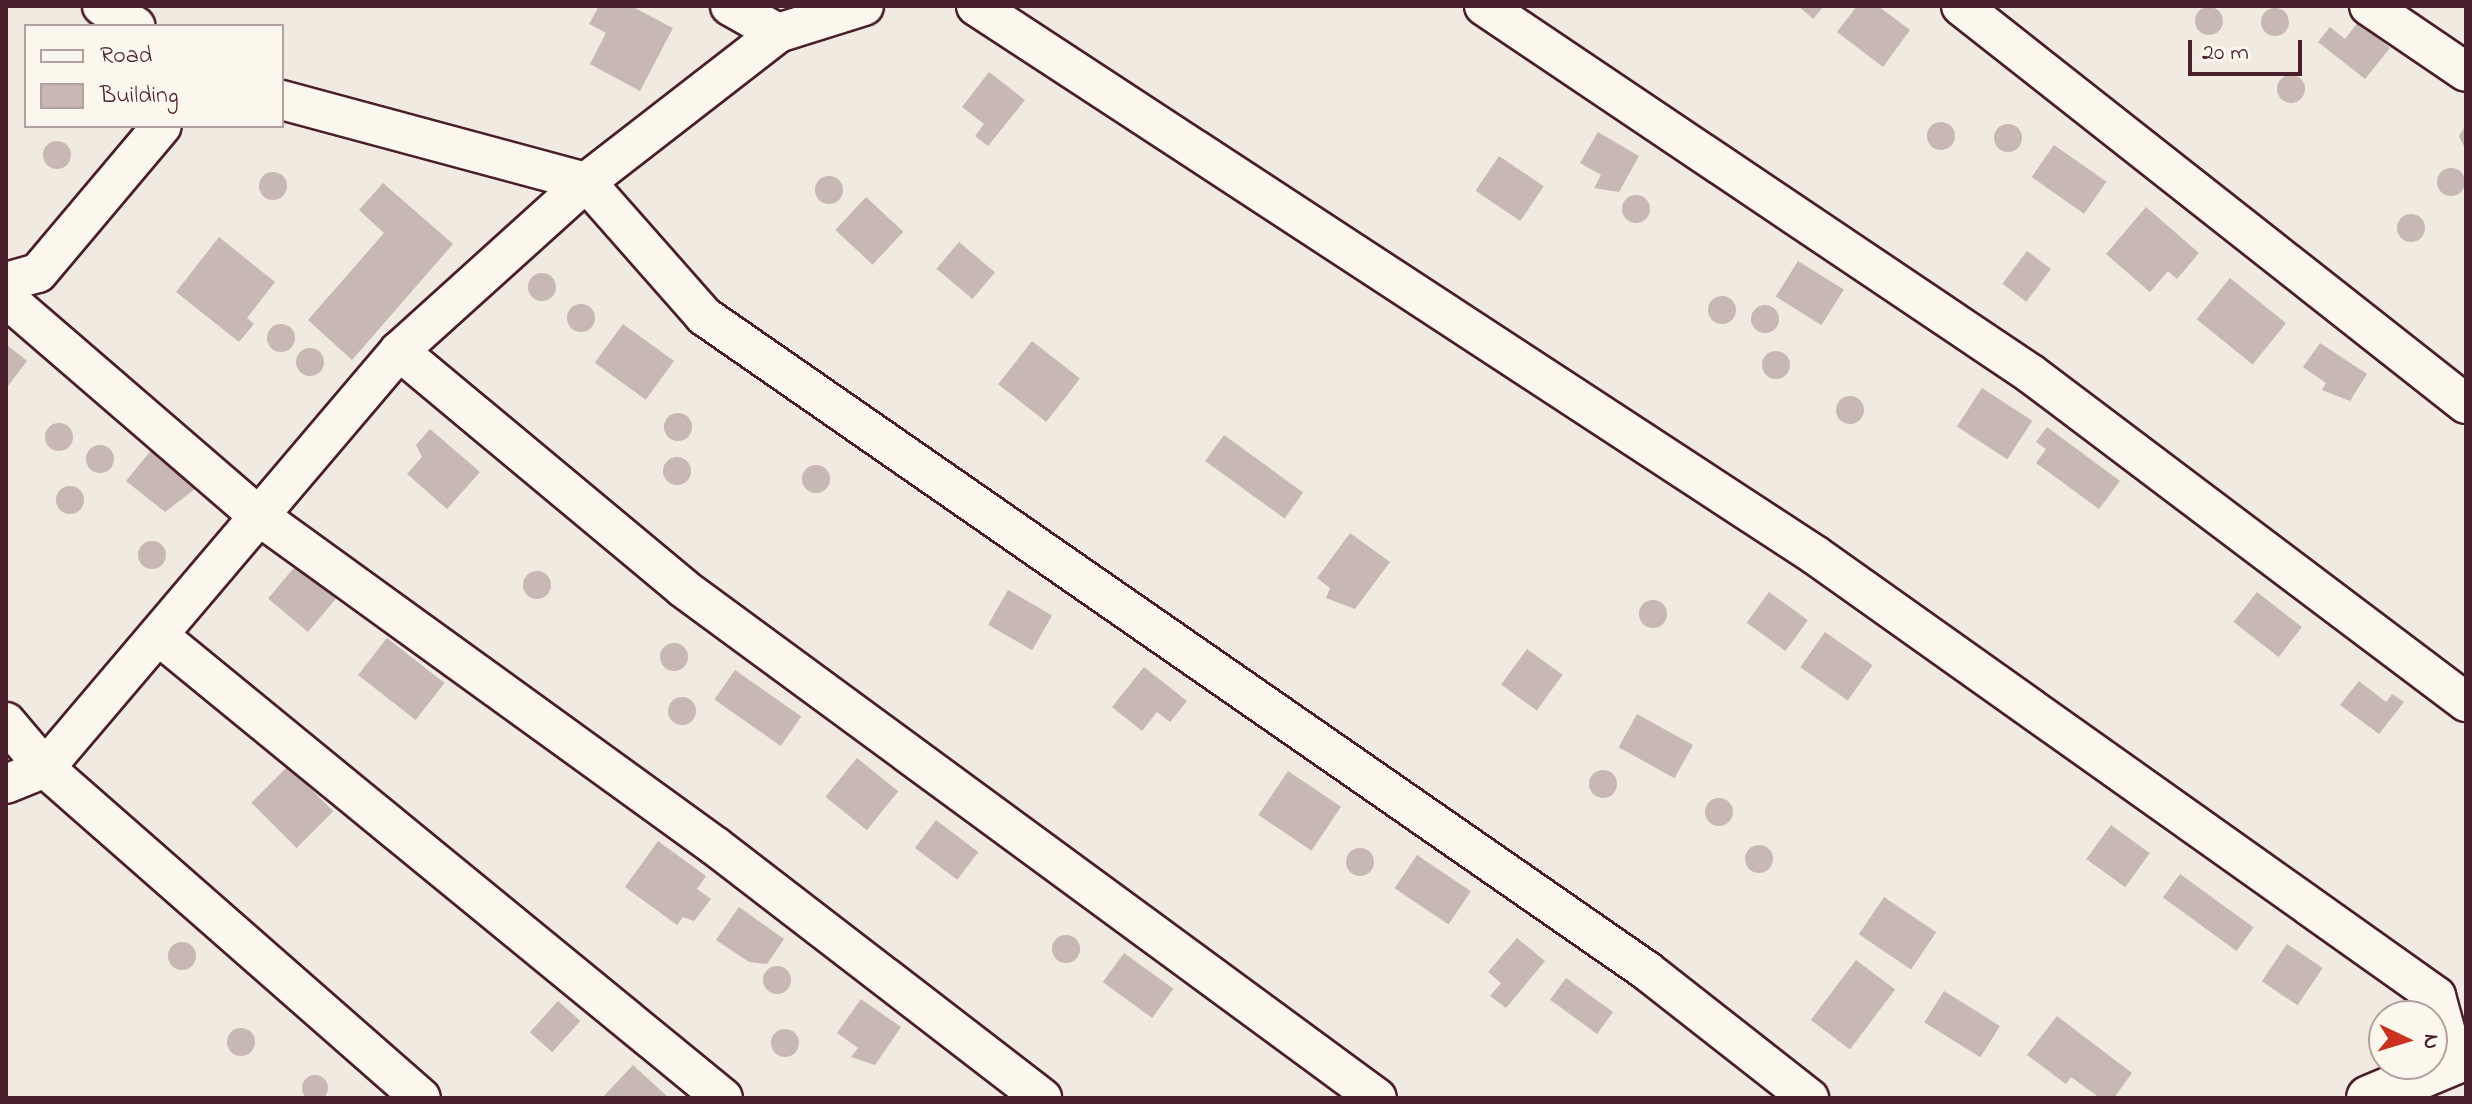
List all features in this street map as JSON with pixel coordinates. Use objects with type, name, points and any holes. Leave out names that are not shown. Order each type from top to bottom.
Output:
[{"type":"street","points":[[102,6],[132,24]]},
{"type":"street","points":[[730,6],[778,33]]},
{"type":"street","points":[[6,784],[45,768],[399,351],[586,182],[778,33],[864,6]]},
{"type":"street","points":[[976,6],[1815,555],[2451,993],[2460,1059],[2369,1098]]},
{"type":"street","points":[[1484,6],[2031,374],[2466,702]]},
{"type":"street","points":[[1961,6],[2466,404]]},
{"type":"street","points":[[2369,6],[2466,72]]},
{"type":"street","points":[[284,101],[586,182],[704,316],[1647,971],[1809,1098]]},
{"type":"street","points":[[6,282],[38,273],[160,128]]},
{"type":"street","points":[[6,298],[259,516],[715,846],[1042,1098]]},
{"type":"street","points":[[399,351],[683,588],[1377,1098]]},
{"type":"street","points":[[159,636],[723,1098]]},
{"type":"street","points":[[6,722],[45,768],[421,1098]]},
{"type":"building","points":[[599,6],[631,6],[673,28],[640,91],[590,64],[606,33],[589,24]]},
{"type":"building","points":[[1798,6],[1824,6],[1813,19]]},
{"type":"building","points":[[1857,6],[1878,6],[1910,30],[1883,67],[1837,32]]},
{"type":"building","points":[[2209,7],[2219,11],[2223,21],[2219,31],[2209,35],[2199,31],[2195,21],[2199,11]]},
{"type":"building","points":[[2275,8],[2285,12],[2289,22],[2285,32],[2275,36],[2265,32],[2261,22],[2265,12]]},
{"type":"building","points":[[2358,22],[2390,48],[2365,79],[2318,42],[2330,27],[2345,39]]},
{"type":"building","points":[[989,72],[1025,100],[988,146],[975,136],[984,124],[962,107]]},
{"type":"building","points":[[2291,75],[2301,79],[2305,89],[2301,99],[2291,103],[2281,99],[2277,89],[2281,79]]},
{"type":"building","points":[[1941,122],[1951,126],[1955,136],[1951,146],[1941,150],[1931,146],[1927,136],[1931,126]]},
{"type":"building","points":[[2008,124],[2018,128],[2022,138],[2018,148],[2008,152],[1998,148],[1994,138],[1998,128]]},
{"type":"building","points":[[2466,125],[2466,151],[2459,136]]},
{"type":"building","points":[[1598,132],[1639,156],[1619,192],[1594,188],[1601,175],[1580,163]]},
{"type":"building","points":[[57,141],[67,145],[71,155],[67,165],[57,169],[47,165],[43,155],[47,145]]},
{"type":"building","points":[[2054,145],[2106,182],[2084,214],[2032,177]]},
{"type":"building","points":[[1499,156],[1544,186],[1520,221],[1476,191]]},
{"type":"building","points":[[2451,168],[2461,172],[2465,182],[2461,192],[2451,196],[2441,192],[2437,182],[2441,172]]},
{"type":"building","points":[[273,172],[283,176],[287,186],[283,196],[273,200],[263,196],[259,186],[263,176]]},
{"type":"building","points":[[829,176],[839,180],[843,190],[839,200],[829,204],[819,200],[815,190],[819,180]]},
{"type":"building","points":[[383,183],[453,244],[352,360],[308,320],[384,233],[359,210]]},
{"type":"building","points":[[1636,195],[1646,199],[1650,209],[1646,219],[1636,223],[1626,219],[1622,209],[1626,199]]},
{"type":"building","points":[[866,197],[903,232],[873,265],[835,230]]},
{"type":"building","points":[[2146,207],[2199,253],[2177,279],[2168,271],[2150,292],[2106,254]]},
{"type":"building","points":[[2411,214],[2421,218],[2425,228],[2421,238],[2411,242],[2401,238],[2397,228],[2401,218]]},
{"type":"building","points":[[219,237],[275,282],[247,318],[254,324],[239,342],[176,292]]},
{"type":"building","points":[[959,242],[995,272],[973,299],[937,269]]},
{"type":"building","points":[[2027,251],[2051,269],[2026,302],[2002,284]]},
{"type":"building","points":[[1798,261],[1844,290],[1822,325],[1776,297]]},
{"type":"building","points":[[542,273],[552,277],[556,287],[552,297],[542,301],[532,297],[528,287],[532,277]]},
{"type":"building","points":[[2230,278],[2286,323],[2253,364],[2197,319]]},
{"type":"building","points":[[1722,296],[1732,300],[1736,310],[1732,320],[1722,324],[1712,320],[1708,310],[1712,300]]},
{"type":"building","points":[[581,304],[591,308],[595,318],[591,328],[581,332],[571,328],[567,318],[571,308]]},
{"type":"building","points":[[1765,305],[1775,309],[1779,319],[1775,329],[1765,333],[1755,329],[1751,319],[1755,309]]},
{"type":"building","points":[[281,324],[291,328],[295,338],[291,348],[281,352],[271,348],[267,338],[271,328]]},
{"type":"building","points":[[623,324],[674,361],[646,400],[595,363]]},
{"type":"building","points":[[1032,341],[1080,379],[1046,422],[998,384]]},
{"type":"building","points":[[2320,343],[2367,374],[2350,401],[2322,390],[2326,383],[2303,367]]},
{"type":"building","points":[[6,344],[27,361],[8,386],[6,384]]},
{"type":"building","points":[[310,348],[320,352],[324,362],[320,372],[310,376],[300,372],[296,362],[300,352]]},
{"type":"building","points":[[1776,351],[1786,355],[1790,365],[1786,375],[1776,379],[1766,375],[1762,365],[1766,355]]},
{"type":"building","points":[[1982,388],[2032,421],[2007,459],[1957,427]]},
{"type":"building","points":[[1850,396],[1860,400],[1864,410],[1860,420],[1850,424],[1840,420],[1836,410],[1840,400]]},
{"type":"building","points":[[678,413],[688,417],[692,427],[688,437],[678,441],[668,437],[664,427],[668,417]]},
{"type":"building","points":[[59,423],[69,427],[73,437],[69,447],[59,451],[49,447],[45,437],[49,427]]},
{"type":"building","points":[[2047,427],[2120,481],[2099,509],[2036,463],[2046,449],[2036,442]]},
{"type":"building","points":[[430,429],[480,472],[447,509],[407,474],[422,457],[416,445]]},
{"type":"building","points":[[1224,435],[1303,493],[1284,518],[1205,461]]},
{"type":"building","points":[[100,445],[110,449],[114,459],[110,469],[100,473],[90,469],[86,459],[90,449]]},
{"type":"building","points":[[153,448],[200,485],[165,512],[126,481]]},
{"type":"building","points":[[677,457],[687,461],[691,471],[687,481],[677,485],[667,481],[663,471],[667,461]]},
{"type":"building","points":[[816,465],[826,469],[830,479],[826,489],[816,493],[806,489],[802,479],[806,469]]},
{"type":"building","points":[[70,486],[80,490],[84,500],[80,510],[70,514],[60,510],[56,500],[60,490]]},
{"type":"building","points":[[1350,533],[1390,562],[1355,609],[1326,598],[1330,588],[1317,578]]},
{"type":"building","points":[[152,541],[162,545],[166,555],[162,565],[152,569],[142,565],[138,555],[142,545]]},
{"type":"building","points":[[297,564],[337,597],[308,632],[268,598]]},
{"type":"building","points":[[537,571],[547,575],[551,585],[547,595],[537,599],[527,595],[523,585],[527,575]]},
{"type":"building","points":[[1008,590],[1052,616],[1032,650],[988,625]]},
{"type":"building","points":[[1769,592],[1808,620],[1785,651],[1747,623]]},
{"type":"building","points":[[2257,592],[2302,627],[2279,657],[2234,622]]},
{"type":"building","points":[[1653,600],[1663,604],[1667,614],[1663,624],[1653,628],[1643,624],[1639,614],[1643,604]]},
{"type":"building","points":[[1825,632],[1873,665],[1848,700],[1800,667]]},
{"type":"building","points":[[387,638],[445,683],[416,720],[358,675]]},
{"type":"building","points":[[674,643],[684,647],[688,657],[684,667],[674,671],[664,667],[660,657],[664,647]]},
{"type":"building","points":[[1527,649],[1563,675],[1537,710],[1501,685]]},
{"type":"building","points":[[1144,667],[1187,701],[1170,722],[1157,712],[1142,731],[1112,707]]},
{"type":"building","points":[[735,670],[801,716],[781,746],[714,699]]},
{"type":"building","points":[[2359,681],[2386,702],[2392,694],[2404,702],[2379,734],[2340,705]]},
{"type":"building","points":[[682,697],[692,701],[696,711],[692,721],[682,725],[672,721],[668,711],[672,701]]},
{"type":"building","points":[[1637,714],[1693,745],[1675,778],[1619,747]]},
{"type":"building","points":[[857,758],[898,791],[867,830],[826,797]]},
{"type":"building","points":[[288,766],[333,811],[296,848],[251,803]]},
{"type":"building","points":[[1603,770],[1613,774],[1617,784],[1613,794],[1603,798],[1593,794],[1589,784],[1593,774]]},
{"type":"building","points":[[1288,771],[1341,807],[1311,851],[1258,815]]},
{"type":"building","points":[[1719,798],[1729,802],[1733,812],[1729,822],[1719,826],[1709,822],[1705,812],[1709,802]]},
{"type":"building","points":[[936,820],[978,852],[957,880],[915,848]]},
{"type":"building","points":[[2111,825],[2150,853],[2125,887],[2086,859]]},
{"type":"building","points":[[658,841],[706,876],[697,889],[711,899],[694,921],[683,917],[677,925],[625,887]]},
{"type":"building","points":[[1759,845],[1769,849],[1773,859],[1769,869],[1759,873],[1749,869],[1745,859],[1749,849]]},
{"type":"building","points":[[1360,848],[1370,852],[1374,862],[1370,872],[1360,876],[1350,872],[1346,862],[1350,852]]},
{"type":"building","points":[[1417,855],[1471,891],[1449,925],[1395,888]]},
{"type":"building","points":[[2180,874],[2254,927],[2237,951],[2163,897]]},
{"type":"building","points":[[1884,897],[1936,932],[1911,970],[1859,934]]},
{"type":"building","points":[[739,907],[784,939],[767,964],[749,962],[716,940]]},
{"type":"building","points":[[1066,935],[1076,939],[1080,949],[1076,959],[1066,963],[1056,959],[1052,949],[1056,939]]},
{"type":"building","points":[[1517,938],[1545,961],[1506,1008],[1490,996],[1501,983],[1488,972]]},
{"type":"building","points":[[182,942],[192,946],[196,956],[192,966],[182,970],[172,966],[168,956],[172,946]]},
{"type":"building","points":[[2287,944],[2323,968],[2297,1005],[2262,981]]},
{"type":"building","points":[[1124,953],[1173,989],[1152,1018],[1103,982]]},
{"type":"building","points":[[1856,960],[1895,989],[1850,1049],[1811,1020]]},
{"type":"building","points":[[777,966],[787,970],[791,980],[787,990],[777,994],[767,990],[763,980],[767,970]]},
{"type":"building","points":[[1566,978],[1613,1012],[1597,1034],[1550,1000]]},
{"type":"building","points":[[1944,991],[2000,1026],[1980,1057],[1924,1022]]},
{"type":"building","points":[[861,999],[901,1027],[875,1065],[851,1057],[858,1048],[837,1033]]},
{"type":"building","points":[[558,1001],[580,1021],[552,1052],[530,1032]]},
{"type":"building","points":[[2057,1016],[2132,1073],[2114,1098],[2100,1098],[2071,1077],[2066,1084],[2027,1055]]},
{"type":"building","points":[[241,1028],[251,1032],[255,1042],[251,1052],[241,1056],[231,1052],[227,1042],[231,1032]]},
{"type":"building","points":[[785,1029],[795,1033],[799,1043],[795,1053],[785,1057],[775,1053],[771,1043],[775,1033]]},
{"type":"building","points":[[633,1065],[669,1098],[602,1098]]},
{"type":"building","points":[[315,1075],[324,1079],[328,1088],[324,1097],[315,1101],[306,1097],[302,1088],[306,1079]]}]
